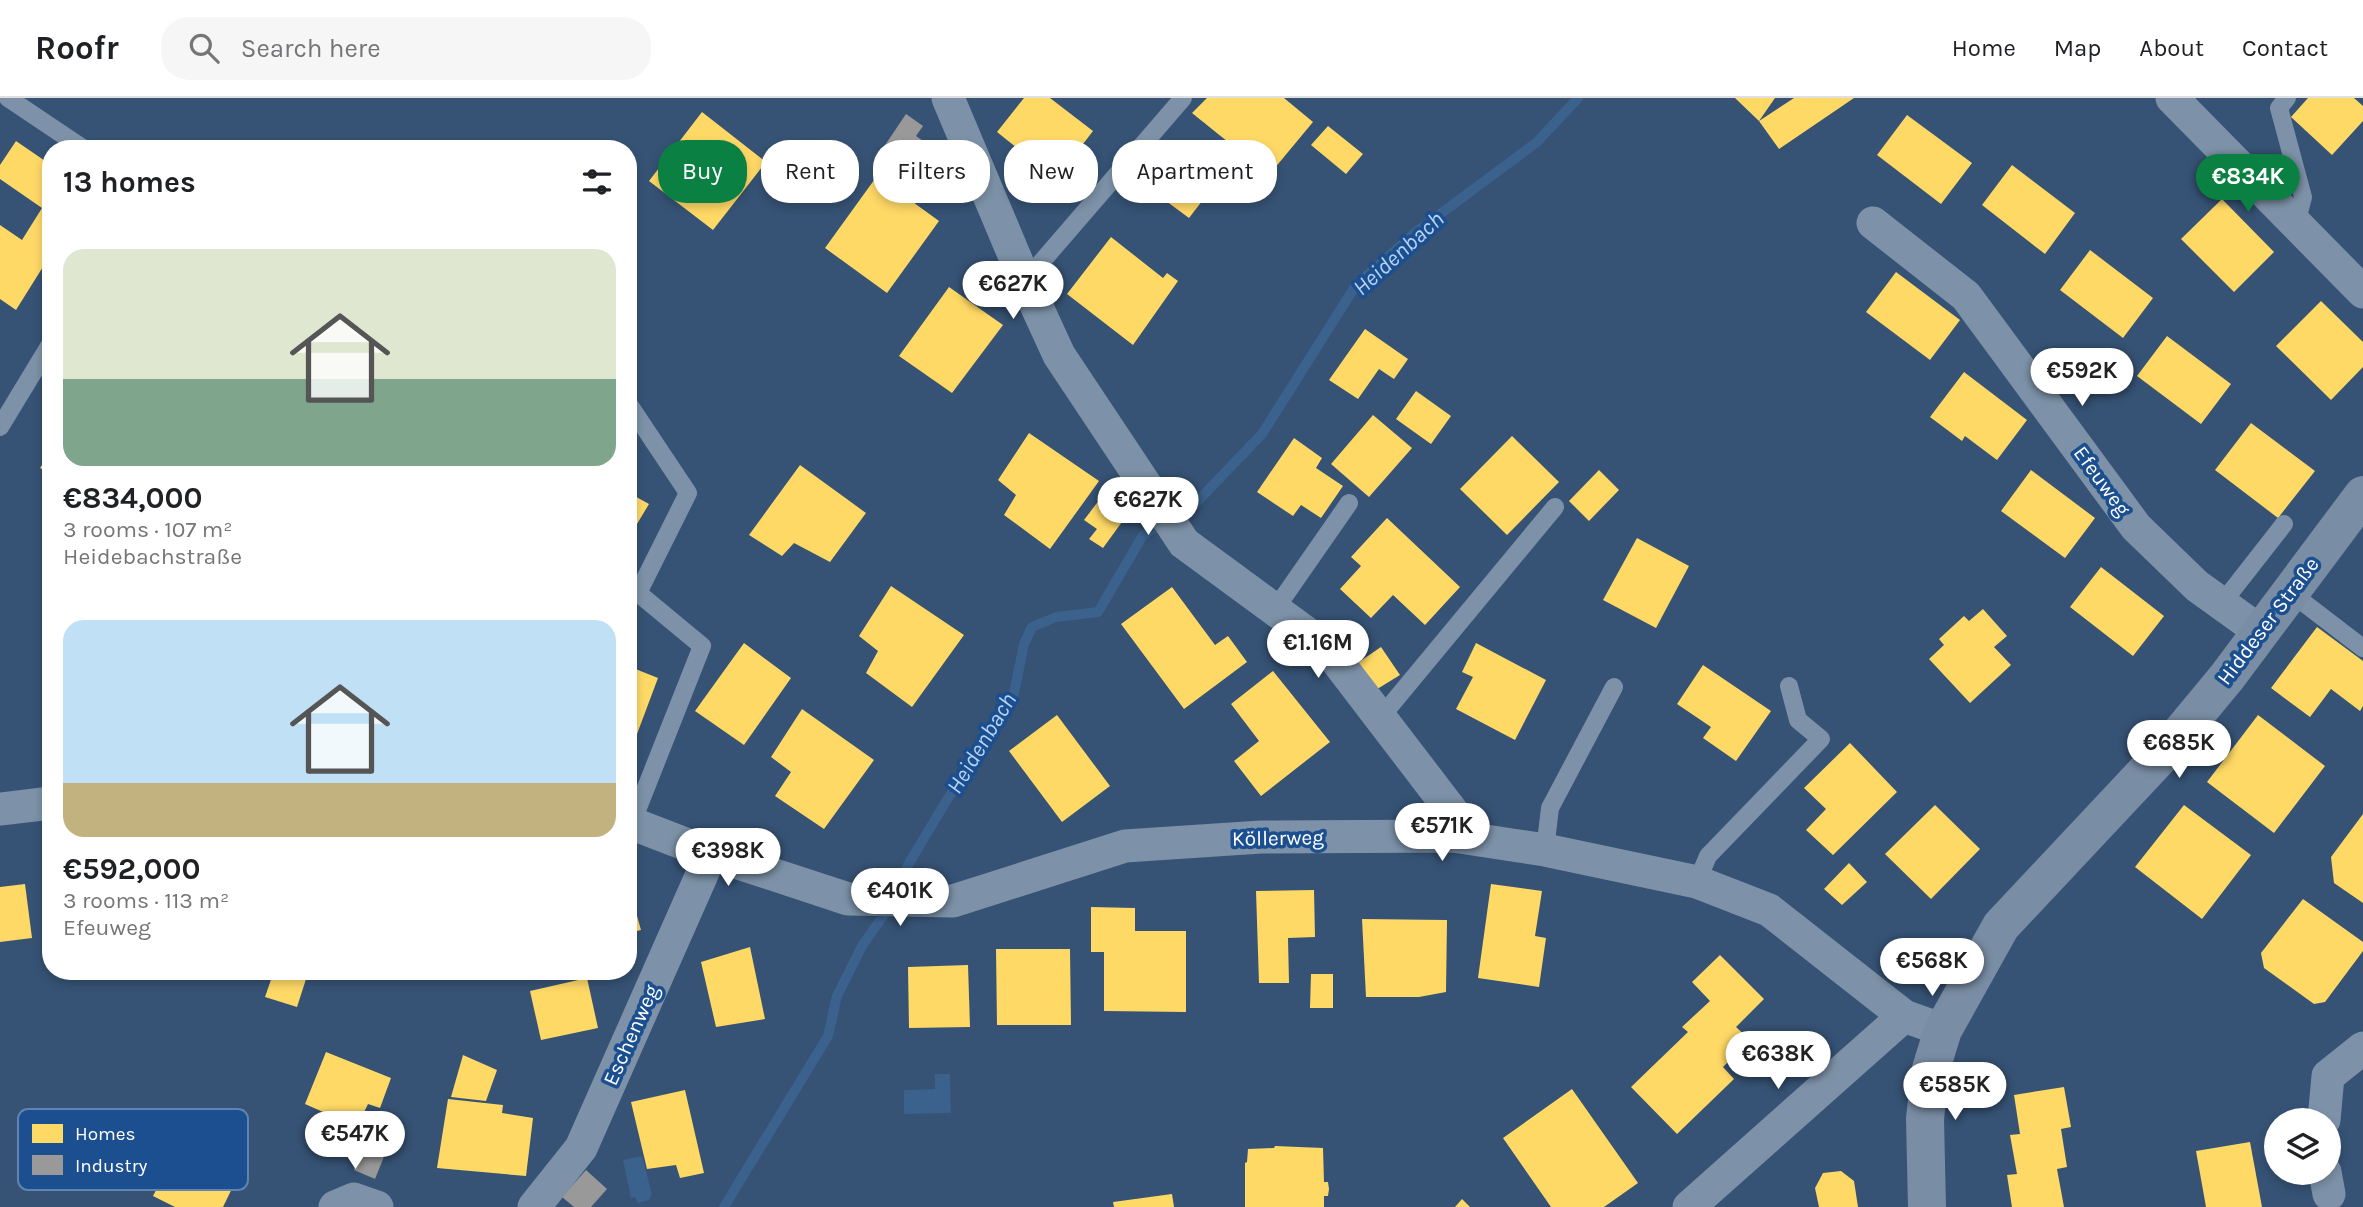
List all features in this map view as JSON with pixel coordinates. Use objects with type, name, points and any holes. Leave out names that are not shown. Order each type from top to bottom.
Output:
[{"type":"main road","name":"Hiddeser Straße","points":[[1927,1207],[1925,1119],[1930,1072],[1943,1030],[2001,926],[2169,747],[2261,632],[2363,495]]},
{"type":"street","points":[[948,98],[1024,281],[1059,355],[1184,543],[1327,648],[1457,818],[1453,836]]},
{"type":"street","points":[[2172,98],[2363,292]]},
{"type":"street","name":"Efeuweg","points":[[1873,223],[1966,296],[2136,527],[2197,586],[2261,632]]},
{"type":"street","points":[[0,809],[42,804]]},
{"type":"street","name":"Köllerweg","points":[[637,825],[712,854],[848,900],[953,901],[1125,846],[1261,837],[1453,836],[1545,850],[1697,881],[1769,910],[1904,1016],[1943,1030]]},
{"type":"street","name":"Eschenweg","points":[[534,1207],[581,1149],[712,854]]},
{"type":"street","points":[[1689,1207],[1904,1016]]},
{"type":"street","points":[[2326,1108],[2328,1076],[2363,1048]]},
{"type":"street","points":[[335,1207],[354,1199],[377,1207]]},
{"type":"lane","points":[[8,98],[71,140]]},
{"type":"lane","points":[[1024,281],[1183,98]]},
{"type":"lane","points":[[2287,98],[2279,108],[2303,197],[2296,224]]},
{"type":"lane","points":[[0,427],[42,358]]},
{"type":"lane","points":[[637,416],[688,493],[638,593],[702,646],[637,805]]},
{"type":"lane","points":[[1276,608],[1349,503]]},
{"type":"lane","points":[[1381,716],[1555,507]]},
{"type":"lane","points":[[2222,603],[2284,524]]},
{"type":"lane","points":[[2291,593],[2363,648]]},
{"type":"lane","points":[[1697,881],[1708,856],[1821,739],[1798,720],[1789,685]]},
{"type":"lane","points":[[1545,850],[1550,807],[1614,687]]},
{"type":"water","points":[[935,1074],[950,1074],[951,1113],[904,1114],[904,1090],[935,1089]]},
{"type":"water","points":[[642,1156],[652,1194],[649,1200],[638,1203],[635,1197],[631,1198],[623,1160]]},
{"type":"building: Homes","points":[[1024,98],[1050,98],[1093,131],[1086,140],[1007,140],[997,132]]},
{"type":"building: Homes","points":[[1207,98],[1284,98],[1313,122],[1277,165],[1277,140],[1226,140],[1192,113]]},
{"type":"building: Homes","points":[[1735,98],[1775,98],[1759,121]]},
{"type":"building: Homes","points":[[1794,98],[1854,98],[1779,149],[1759,121]]},
{"type":"building: Homes","points":[[2308,98],[2354,98],[2363,106],[2363,121],[2332,155],[2291,117]]},
{"type":"building: Homes","points":[[702,112],[738,140],[680,140]]},
{"type":"building: Homes","points":[[1907,115],[1972,163],[1941,204],[1877,155]]},
{"type":"building: Homes","points":[[1328,126],[1363,154],[1346,174],[1311,145]]},
{"type":"building: Homes","points":[[16,141],[42,159],[42,208],[0,179],[0,165]]},
{"type":"building: Homes","points":[[747,147],[761,158],[761,168],[747,186]]},
{"type":"building: Homes","points":[[2012,165],[2075,213],[2045,254],[1982,205]]},
{"type":"building: Homes","points":[[658,169],[658,188],[649,181]]},
{"type":"building: Homes","points":[[873,182],[873,203],[914,203],[939,221],[887,293],[825,248]]},
{"type":"building: Homes","points":[[2222,199],[2274,252],[2234,292],[2181,239]]},
{"type":"building: Homes","points":[[678,203],[734,203],[713,230]]},
{"type":"building: Homes","points":[[1169,203],[1201,203],[1189,218]]},
{"type":"building: Homes","points":[[42,208],[42,268],[16,310],[0,299],[0,225],[22,240]]},
{"type":"building: Homes","points":[[1111,237],[1163,278],[1167,273],[1178,281],[1133,345],[1067,294]]},
{"type":"building: Homes","points":[[2090,250],[2153,298],[2123,338],[2060,290]]},
{"type":"building: Homes","points":[[1896,272],[1960,320],[1930,360],[1866,312]]},
{"type":"building: Homes","points":[[949,287],[1003,325],[952,393],[899,356]]},
{"type":"building: Homes","points":[[2321,301],[2363,342],[2363,367],[2331,400],[2276,346]]},
{"type":"building: Homes","points":[[1365,329],[1408,359],[1394,379],[1379,369],[1358,399],[1329,380]]},
{"type":"building: Homes","points":[[2167,336],[2231,384],[2201,424],[2137,376]]},
{"type":"building: Homes","points":[[1964,372],[2027,420],[1997,460],[1965,436],[1962,441],[1930,417]]},
{"type":"building: Homes","points":[[1416,391],[1451,416],[1431,444],[1396,419]]},
{"type":"building: Homes","points":[[1373,415],[1412,448],[1369,497],[1331,464]]},
{"type":"building: Homes","points":[[2251,423],[2315,471],[2278,518],[2215,470]]},
{"type":"building: Homes","points":[[1029,433],[1099,481],[1050,549],[1004,515],[1016,495],[998,480]]},
{"type":"building: Homes","points":[[1512,436],[1559,482],[1507,535],[1460,489]]},
{"type":"building: Homes","points":[[1294,438],[1322,458],[1316,468],[1343,486],[1321,518],[1301,505],[1293,516],[1257,492]]},
{"type":"building: Homes","points":[[800,465],[866,513],[830,562],[794,543],[782,556],[749,535]]},
{"type":"building: Homes","points":[[1599,470],[1619,490],[1589,521],[1569,501]]},
{"type":"building: Homes","points":[[2031,470],[2095,518],[2065,558],[2001,511]]},
{"type":"building: Homes","points":[[1103,495],[1116,504],[1110,513],[1122,522],[1103,548],[1089,539],[1097,529],[1084,520]]},
{"type":"building: Homes","points":[[637,497],[649,504],[637,524]]},
{"type":"building: Homes","points":[[1387,518],[1460,587],[1425,625],[1393,595],[1371,618],[1340,589],[1361,566],[1351,557]]},
{"type":"building: Homes","points":[[1637,538],[1689,566],[1656,628],[1603,600]]},
{"type":"building: Homes","points":[[2101,567],[2164,616],[2133,656],[2070,607]]},
{"type":"building: Homes","points":[[891,586],[964,635],[912,707],[866,673],[878,651],[859,636]]},
{"type":"building: Homes","points":[[1172,587],[1215,645],[1228,636],[1247,662],[1184,709],[1121,624]]},
{"type":"building: Homes","points":[[1983,609],[2007,636],[1994,647],[2011,665],[1970,703],[1929,659],[1944,645],[1939,639],[1964,616],[1969,621]]},
{"type":"building: Homes","points":[[2317,627],[2363,661],[2363,706],[2360,711],[2331,689],[2310,717],[2271,688]]},
{"type":"building: Homes","points":[[744,643],[791,678],[744,745],[695,711]]},
{"type":"building: Homes","points":[[1476,643],[1546,680],[1515,740],[1456,709],[1473,677],[1462,672]]},
{"type":"building: Homes","points":[[1381,647],[1400,675],[1374,691],[1356,664]]},
{"type":"building: Homes","points":[[1703,665],[1771,711],[1736,761],[1703,738],[1711,727],[1677,704]]},
{"type":"building: Homes","points":[[637,670],[658,678],[637,734]]},
{"type":"building: Homes","points":[[1273,671],[1330,742],[1261,796],[1234,761],[1259,741],[1231,704]]},
{"type":"building: Homes","points":[[802,709],[874,760],[824,829],[775,796],[791,772],[771,757]]},
{"type":"building: Homes","points":[[1057,715],[1110,786],[1062,822],[1009,751]]},
{"type":"building: Homes","points":[[2258,715],[2325,766],[2274,833],[2207,782]]},
{"type":"building: Homes","points":[[1850,743],[1897,792],[1833,855],[1806,830],[1826,809],[1804,788]]},
{"type":"building: Homes","points":[[1935,805],[1980,849],[1931,899],[1885,854]]},
{"type":"building: Homes","points":[[2184,805],[2251,855],[2202,919],[2135,867]]},
{"type":"building: Homes","points":[[2363,814],[2363,903],[2334,883],[2331,857]]},
{"type":"building: Homes","points":[[1849,863],[1867,882],[1842,905],[1824,889]]},
{"type":"building: Homes","points":[[25,884],[32,938],[0,942],[0,887]]},
{"type":"building: Homes","points":[[1491,884],[1542,891],[1535,936],[1546,938],[1539,987],[1478,978]]},
{"type":"building: Homes","points":[[1314,890],[1315,937],[1288,938],[1289,983],[1259,983],[1256,891]]},
{"type":"building: Homes","points":[[2303,899],[2363,942],[2363,951],[2325,1002],[2314,1004],[2264,968],[2261,953]]},
{"type":"building: Homes","points":[[1091,907],[1135,908],[1135,931],[1186,931],[1186,1012],[1104,1011],[1104,952],[1091,952]]},
{"type":"building: Homes","points":[[1362,919],[1447,920],[1446,992],[1419,997],[1366,997]]},
{"type":"building: Homes","points":[[750,947],[765,1019],[716,1027],[701,962]]},
{"type":"building: Homes","points":[[996,949],[1070,949],[1071,1025],[997,1025]]},
{"type":"building: Homes","points":[[1720,955],[1764,999],[1736,1027],[1750,1040],[1723,1067],[1734,1079],[1677,1134],[1631,1087],[1688,1032],[1682,1027],[1710,1001],[1692,982]]},
{"type":"building: Homes","points":[[968,965],[970,1027],[909,1028],[908,967]]},
{"type":"building: Homes","points":[[1311,974],[1333,974],[1333,1008],[1310,1008]]},
{"type":"building: Homes","points":[[271,980],[306,980],[297,1007],[265,997]]},
{"type":"building: Homes","points":[[587,980],[598,1028],[541,1040],[530,991]]},
{"type":"building: Homes","points":[[326,1052],[391,1078],[380,1108],[368,1104],[357,1127],[305,1104]]},
{"type":"building: Homes","points":[[463,1055],[497,1070],[486,1101],[451,1097]]},
{"type":"building: Homes","points":[[2064,1087],[2071,1127],[2061,1129],[2067,1167],[2057,1169],[2064,1207],[2012,1207],[2007,1175],[2017,1174],[2010,1135],[2020,1134],[2014,1095]]},
{"type":"building: Homes","points":[[1572,1089],[1638,1183],[1604,1207],[1551,1207],[1503,1138]]},
{"type":"building: Homes","points":[[685,1090],[704,1173],[680,1178],[676,1165],[647,1169],[631,1102]]},
{"type":"building: Homes","points":[[448,1099],[503,1105],[502,1113],[533,1118],[526,1176],[437,1168]]},
{"type":"building: Homes","points":[[2250,1142],[2262,1207],[2206,1207],[2196,1151]]},
{"type":"building: Homes","points":[[1275,1146],[1323,1148],[1324,1182],[1328,1182],[1329,1189],[1328,1196],[1324,1196],[1324,1207],[1245,1207],[1245,1163],[1248,1149]]},
{"type":"building: Homes","points":[[1841,1171],[1854,1181],[1858,1207],[1819,1207],[1815,1188],[1823,1173]]},
{"type":"building: Homes","points":[[156,1190],[231,1190],[223,1207],[175,1207],[153,1196]]},
{"type":"building: Homes","points":[[1172,1194],[1174,1207],[1114,1207],[1113,1202]]},
{"type":"building: Homes","points":[[1462,1199],[1470,1207],[1455,1207]]},
{"type":"building: Industry","points":[[906,114],[923,126],[916,136],[922,140],[888,140]]},
{"type":"building: Industry","points":[[368,1133],[390,1142],[375,1179],[354,1170]]},
{"type":"building: Industry","points":[[586,1170],[607,1189],[591,1207],[574,1207],[562,1197]]},
{"type":"waterway","name":"Heidenbach","points":[[724,1207],[828,1036],[837,996],[862,946],[885,913],[908,865],[945,803],[1013,698],[1024,644],[1032,627],[1056,617],[1098,612],[1143,535],[1193,506],[1262,434],[1356,285],[1416,232],[1537,142],[1578,98]]}]
